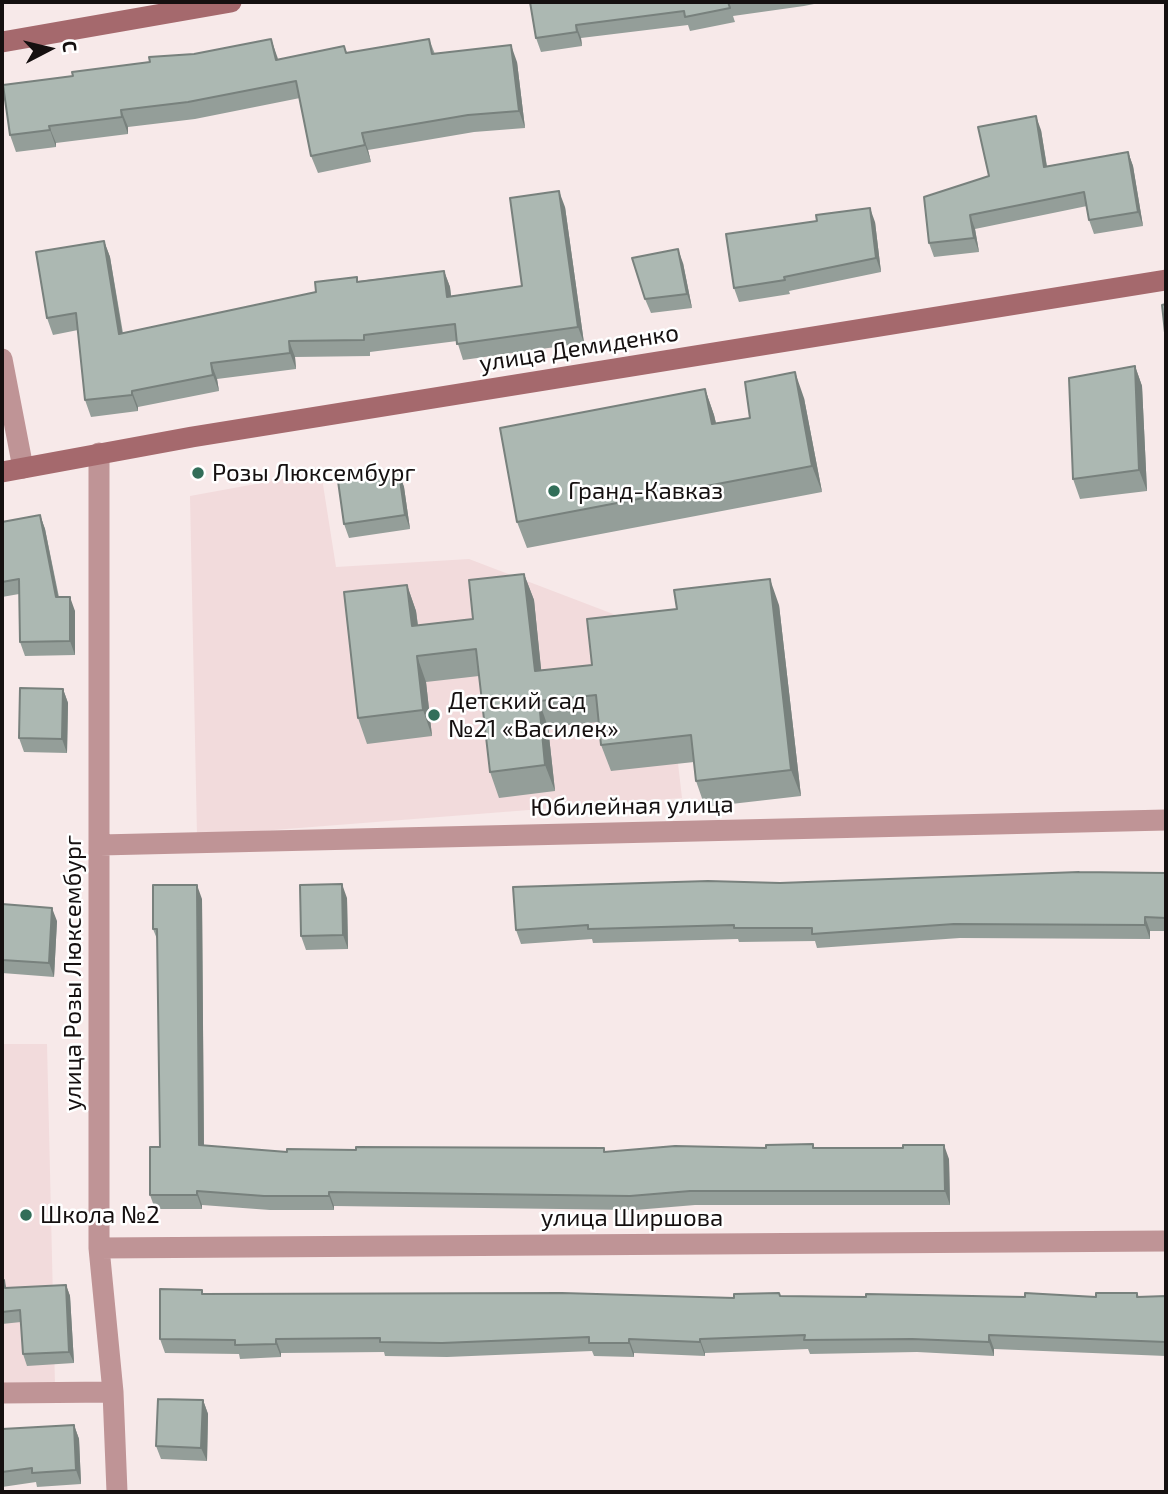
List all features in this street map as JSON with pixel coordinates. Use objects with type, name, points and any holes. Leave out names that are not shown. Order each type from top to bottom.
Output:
[{"type":"main road","points":[[2,41],[231,2]]},
{"type":"main road","name":"улица Демиденко","points":[[12,470],[99,453],[1166,280]]},
{"type":"street","points":[[2,359],[12,470]]},
{"type":"street","name":"улица Розы Люксембург","points":[[99,453],[99,1248],[113,1392],[117,1492]]},
{"type":"street","name":"Юбилейная улица","points":[[100,845],[1166,820]]},
{"type":"street","name":"улица Ширшова","points":[[99,1248],[1166,1241]]},
{"type":"street","points":[[2,1394],[113,1392]]},
{"type":"shaded area","name":"Детский сад №21 «Василек»","points":[[321,472],[336,567],[469,559],[663,633],[682,798],[197,836],[190,496]]},
{"type":"shaded area","name":"Школа №2","points":[[2,1044],[47,1044],[55,1385],[2,1389]]},
{"type":"building","points":[[530,2],[728,2],[730,8],[685,17],[684,11],[576,25],[577,32],[536,38]]},
{"type":"building","points":[[271,39],[276,60],[344,46],[346,53],[429,39],[432,54],[511,45],[519,111],[468,115],[362,133],[365,145],[311,156],[296,81],[188,102],[121,110],[122,117],[49,126],[50,130],[10,135],[3,85],[73,76],[72,72],[150,62],[149,57],[194,54]]},
{"type":"building","points":[[1036,116],[1044,167],[1128,152],[1138,212],[1089,220],[1084,192],[970,215],[974,238],[929,243],[924,197],[989,176],[978,127]]},
{"type":"building","points":[[559,191],[578,327],[457,344],[455,324],[364,335],[364,340],[289,341],[290,353],[211,363],[213,375],[132,391],[132,395],[85,400],[76,313],[47,318],[36,252],[104,241],[119,334],[316,292],[315,282],[357,277],[357,282],[444,271],[447,297],[522,286],[510,198]]},
{"type":"building","points":[[870,208],[876,258],[784,277],[785,280],[734,288],[726,234],[817,221],[816,215]]},
{"type":"building","points":[[678,249],[687,294],[645,299],[632,258]]},
{"type":"building","points":[[1166,304],[1166,342],[1162,305]]},
{"type":"building","points":[[1135,366],[1139,470],[1073,479],[1069,378]]},
{"type":"building","points":[[795,372],[812,466],[517,522],[500,428],[705,389],[712,424],[750,418],[745,382]]},
{"type":"building","points":[[399,473],[405,515],[344,524],[338,481]]},
{"type":"building","points":[[40,515],[56,597],[70,597],[70,641],[20,642],[19,579],[2,582],[2,522]]},
{"type":"building","points":[[524,574],[535,671],[592,665],[587,619],[677,609],[674,590],[770,579],[791,770],[696,781],[691,735],[601,745],[596,695],[539,701],[545,765],[490,772],[476,649],[417,656],[423,710],[358,718],[344,592],[407,585],[412,626],[473,619],[469,580]]},
{"type":"building","points":[[20,688],[63,689],[62,739],[19,738]]},
{"type":"building","points":[[1079,872],[1166,873],[1166,918],[1145,917],[1145,925],[954,924],[812,934],[812,928],[734,928],[734,925],[588,929],[588,925],[516,930],[513,887],[708,881],[780,883]]},
{"type":"building","points":[[342,884],[343,935],[301,936],[300,885]]},
{"type":"building","points":[[153,885],[197,885],[199,1145],[287,1152],[287,1149],[356,1150],[356,1147],[604,1148],[604,1152],[675,1146],[766,1148],[766,1145],[813,1144],[813,1148],[903,1148],[903,1145],[944,1145],[945,1191],[690,1191],[630,1196],[329,1192],[329,1196],[264,1196],[197,1191],[197,1195],[150,1195],[150,1147],[160,1147],[157,929],[153,929]]},
{"type":"building","points":[[2,904],[52,908],[49,963],[2,960]]},
{"type":"building","points":[[2,1280],[5,1288],[66,1285],[69,1352],[23,1354],[20,1310],[2,1312]]},
{"type":"building","points":[[160,1289],[202,1290],[202,1294],[562,1293],[734,1298],[734,1294],[779,1293],[780,1296],[866,1297],[866,1294],[1025,1297],[1025,1293],[1096,1297],[1096,1293],[1137,1293],[1137,1297],[1166,1296],[1166,1342],[989,1335],[989,1342],[912,1339],[804,1340],[805,1335],[700,1339],[700,1342],[629,1339],[629,1343],[589,1343],[589,1337],[442,1343],[380,1342],[380,1338],[276,1339],[276,1344],[235,1345],[235,1340],[160,1339]]},
{"type":"building","points":[[158,1399],[203,1400],[201,1448],[156,1446]]},
{"type":"building","points":[[74,1425],[76,1470],[32,1473],[32,1468],[2,1472],[2,1429]]},
{"type":"place","name":"Розы Люксембург","points":[[198,473]]},
{"type":"place","name":"Гранд-Кавказ","points":[[554,491]]},
{"type":"place","name":"Детский сад №21 «Василек»","points":[[434,715]]},
{"type":"place","name":"Школа №2","points":[[26,1215]]}]
